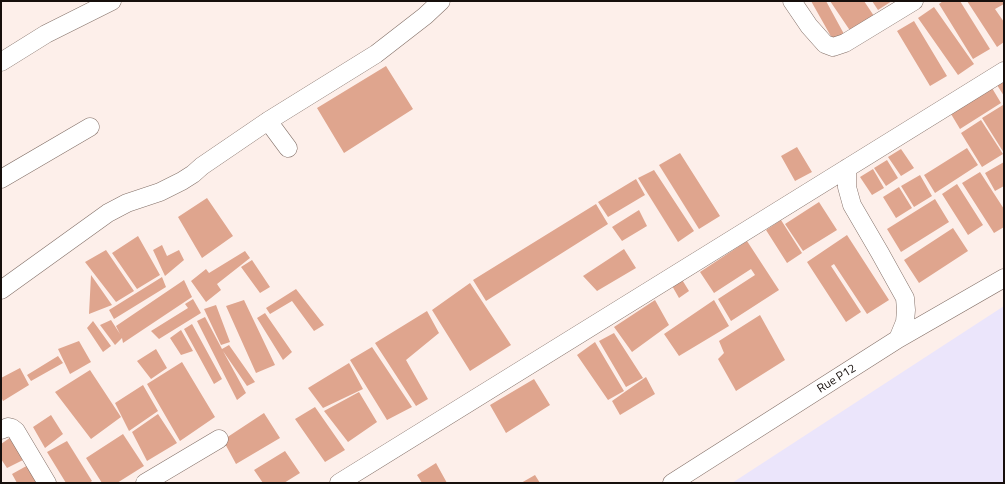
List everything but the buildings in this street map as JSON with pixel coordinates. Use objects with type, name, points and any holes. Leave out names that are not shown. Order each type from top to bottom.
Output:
[{"type":"street","points":[[1,62],[46,34],[112,1]]},
{"type":"street","points":[[1,290],[108,213],[127,203],[160,192],[182,181],[268,120],[376,54],[425,16],[441,1]]},
{"type":"street","points":[[792,1],[809,26],[825,44],[833,47],[845,43],[914,1]]},
{"type":"street","points":[[339,483],[1004,71]]},
{"type":"street","points":[[268,120],[288,148]]},
{"type":"street","points":[[1,179],[90,127]]},
{"type":"street","points":[[847,168],[847,187],[852,205],[905,298],[905,322],[898,340]]},
{"type":"street","name":"Rue P12","points":[[672,483],[898,340],[1004,278]]},
{"type":"street","points":[[1,430],[8,427],[16,431],[47,483]]},
{"type":"street","points":[[145,483],[219,439]]},
{"type":"shaded area","points":[[1004,306],[1004,483],[732,483]]}]
